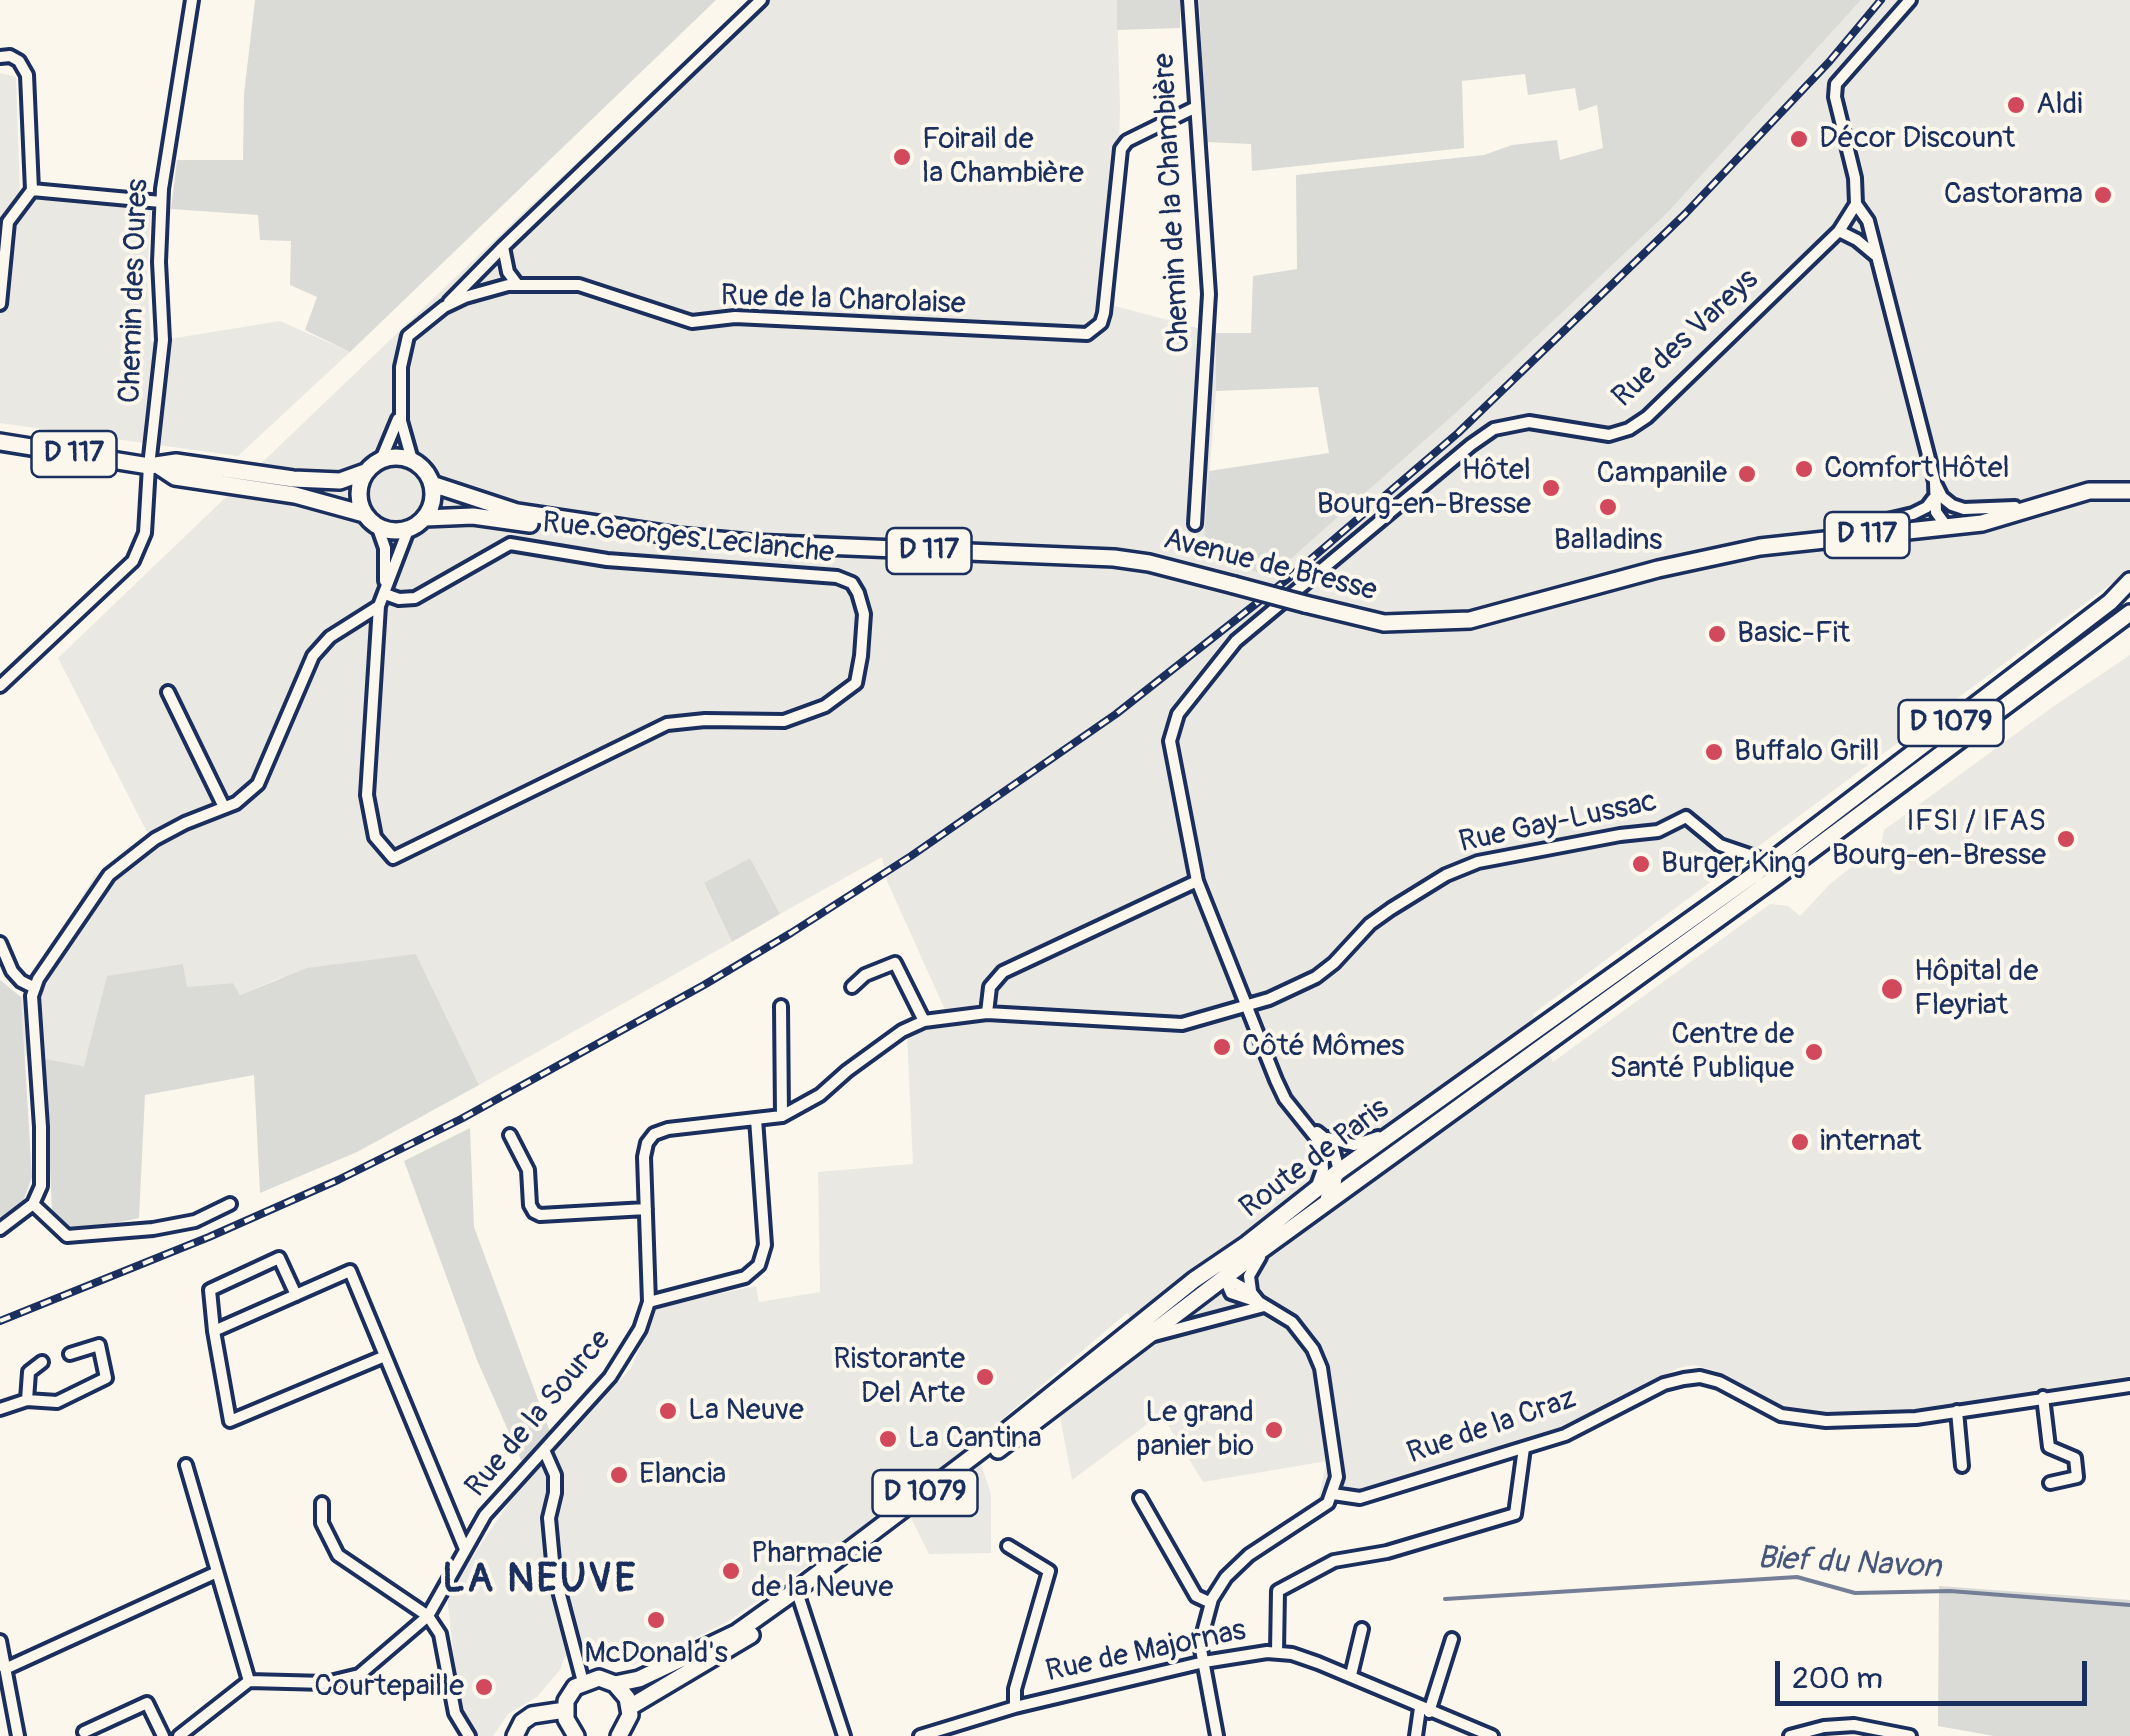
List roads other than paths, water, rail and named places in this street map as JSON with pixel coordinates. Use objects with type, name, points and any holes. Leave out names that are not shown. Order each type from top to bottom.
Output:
[{"type":"main road","name":"D 117","points":[[0,442],[154,466],[175,477],[295,495],[364,514]]},
{"type":"main road","points":[[382,460],[412,460],[421,466],[432,484],[431,508],[425,518],[408,530],[378,528],[364,514],[358,493],[365,472],[382,460]]},
{"type":"main road","name":"D 117","points":[[154,466],[176,462],[326,481],[340,481],[365,472]]},
{"type":"main road","name":"Avenue de Bresse","points":[[432,484],[517,512],[621,528],[751,542],[1114,558],[1148,563],[1384,623],[1470,620],[1690,561],[1786,543],[1999,520],[2089,491],[2130,491]]},
{"type":"main road","name":"Avenue de Bresse","points":[[425,518],[473,516],[535,525],[621,528]]},
{"type":"main road","name":"Route de Paris","points":[[615,1684],[639,1680],[736,1634],[958,1468],[1194,1280],[1248,1244],[1338,1172],[1752,876],[2110,602],[2130,581]]},
{"type":"main road","name":"Route de Paris","points":[[630,1706],[743,1641],[1270,1244],[1776,877],[2130,613]]},
{"type":"main road","points":[[576,1736],[569,1728],[565,1710],[570,1694],[582,1682],[599,1678],[622,1690],[630,1706],[625,1734]]},
{"type":"main road","points":[[515,1736],[522,1722],[532,1715],[565,1710]]},
{"type":"street","name":"Chemin des Oures","points":[[0,686],[133,561],[145,533],[163,340],[161,202],[192,0]]},
{"type":"street","points":[[444,307],[761,0]]},
{"type":"street","name":"Chemin de la Chambière","points":[[1189,0],[1209,294],[1195,524]]},
{"type":"street","points":[[1910,0],[1836,84],[1834,97],[1855,178],[1856,204],[1868,221],[1935,482],[1942,497],[1964,509],[2057,500]]},
{"type":"street","points":[[0,57],[20,60],[27,75],[32,190],[8,222],[0,304]]},
{"type":"street","name":"Rue de la Charolaise","points":[[400,403],[408,336],[444,307],[484,290],[518,284],[551,283],[598,289],[692,322],[735,318],[1087,334],[1101,323],[1104,313],[1121,149],[1127,141],[1194,108]]},
{"type":"street","points":[[32,190],[161,202]]},
{"type":"street","name":"Rue des Vareys","points":[[1338,1172],[1286,1098],[1197,880],[1174,766],[1172,729],[1188,699],[1236,641],[1494,429],[1529,422],[1609,434],[1629,430],[1839,231],[1856,204]]},
{"type":"street","points":[[1839,231],[1858,240],[1876,256]]},
{"type":"street","points":[[503,247],[508,272],[518,284]]},
{"type":"street","points":[[382,460],[394,433],[400,403]]},
{"type":"street","points":[[400,403],[403,433],[412,460]]},
{"type":"street","points":[[1935,482],[1939,519],[1948,528]]},
{"type":"street","points":[[1786,543],[1912,514],[1934,499]]},
{"type":"street","points":[[378,528],[385,548],[385,594]]},
{"type":"street","points":[[0,1228],[33,1204],[41,1186],[41,1127],[32,1021],[35,988],[109,875],[154,839],[236,804],[258,784],[319,646],[379,606],[408,530]]},
{"type":"street","name":"Rue Georges Leclanche","points":[[379,606],[367,795],[374,838],[393,858],[667,724],[705,720],[784,721],[825,706],[856,684],[861,656],[864,614],[858,592],[852,583],[838,577],[607,560],[510,544],[416,598],[399,599],[385,594]]},
{"type":"street","points":[[168,692],[224,807]]},
{"type":"street","name":"Rue Gay-Lussac","points":[[1246,1006],[1296,989],[1316,977],[1370,924],[1459,868],[1620,834],[1658,831],[1686,817],[1701,832],[1732,851],[1770,862]]},
{"type":"street","name":"Rue Gay-Lussac","points":[[1732,851],[1752,876]]},
{"type":"street","points":[[986,1013],[990,987],[1003,972],[1197,880]]},
{"type":"street","points":[[0,944],[12,971],[35,988]]},
{"type":"street","points":[[852,987],[865,975],[895,963],[924,1021]]},
{"type":"street","points":[[781,1006],[782,1116]]},
{"type":"street","name":"Rue de la Source","points":[[428,1616],[485,1515],[626,1355],[649,1302],[644,1157],[654,1134],[668,1128],[782,1116],[820,1095],[902,1030],[924,1021],[986,1013],[1182,1024],[1246,1006]]},
{"type":"street","points":[[1327,1138],[1360,1145],[1418,1115]]},
{"type":"street","points":[[649,1302],[745,1277],[759,1265],[764,1245],[756,1120]]},
{"type":"street","name":"Rue des Vareys","points":[[1310,1128],[1327,1138]]},
{"type":"street","points":[[510,1135],[528,1170],[534,1212],[540,1215],[646,1209]]},
{"type":"street","points":[[1316,1210],[1335,1188],[1338,1172],[1335,1152],[1327,1138]]},
{"type":"street","points":[[1314,1193],[1323,1170],[1324,1154]]},
{"type":"street","points":[[1338,1172],[1361,1178]]},
{"type":"street","points":[[33,1204],[67,1236],[153,1229],[195,1221],[230,1204]]},
{"type":"street","points":[[1217,1736],[1200,1644],[1211,1603],[1226,1577],[1249,1556],[1328,1503],[1336,1477],[1321,1368],[1305,1335],[1258,1300],[1231,1293],[1224,1280],[1227,1266],[1248,1244]]},
{"type":"street","points":[[1258,1300],[1249,1276],[1270,1244]]},
{"type":"street","points":[[296,1295],[279,1258],[210,1290],[230,1422],[385,1356]]},
{"type":"street","points":[[214,1331],[350,1270],[464,1549]]},
{"type":"street","points":[[1194,1280],[1224,1280]]},
{"type":"street","points":[[1150,1336],[1258,1300]]},
{"type":"street","points":[[0,1409],[27,1400],[57,1402],[106,1378],[99,1345],[70,1354]]},
{"type":"street","points":[[27,1400],[29,1372],[42,1362]]},
{"type":"street","name":"Rue de la Craz","points":[[1332,1494],[1360,1498],[1565,1435],[1684,1378],[1719,1382],[1763,1408],[1802,1420],[1905,1419],[2130,1386]]},
{"type":"street","points":[[2043,1398],[2049,1448],[2075,1458],[2077,1477],[2050,1483]]},
{"type":"street","points":[[1956,1411],[1962,1466]]},
{"type":"street","points":[[1276,1652],[1278,1591],[1334,1561],[1386,1552],[1515,1514],[1524,1448]]},
{"type":"street","points":[[544,1450],[555,1475],[549,1518],[554,1572],[582,1682]]},
{"type":"street","points":[[186,1466],[249,1681]]},
{"type":"street","points":[[1140,1498],[1196,1596],[1211,1603]]},
{"type":"street","points":[[322,1503],[322,1523],[338,1555],[428,1616],[440,1634],[454,1713],[470,1736]]},
{"type":"street","points":[[1008,1546],[1048,1572],[1015,1689],[1014,1707]]},
{"type":"street","points":[[5,1669],[217,1572]]},
{"type":"street","points":[[799,1598],[844,1736]]},
{"type":"street","points":[[178,1736],[249,1681],[326,1684],[359,1675],[428,1616]]},
{"type":"street","points":[[1351,1675],[1362,1629]]},
{"type":"street","points":[[1416,1736],[1452,1638]]},
{"type":"street","points":[[0,1641],[18,1736]]},
{"type":"street","name":"Rue de Majornas","points":[[920,1736],[1014,1707],[1204,1662],[1276,1652],[1351,1675],[1424,1710],[1492,1736]]},
{"type":"street","points":[[84,1732],[147,1704],[163,1736]]},
{"type":"street","points":[[1790,1736],[1824,1727],[1854,1725],[1910,1736]]},
{"type":"waterway","name":"Bief du Navon","points":[[1445,1599],[1797,1577],[1855,1593],[1950,1591],[2130,1605]]},
{"type":"railway","points":[[0,1321],[209,1237],[338,1180],[461,1119],[791,933],[911,856],[1116,714],[1290,577],[1458,433],[1685,214],[1829,62],[1881,0]]},
{"type":"place","name":"Aldi","points":[[2016,105]]},
{"type":"place","name":"Décor Discount","points":[[1799,139]]},
{"type":"place","name":"Foirail de la Chambière","points":[[902,157]]},
{"type":"place","name":"Castorama","points":[[2103,195]]},
{"type":"place","name":"Comfort Hôtel","points":[[1804,469]]},
{"type":"place","name":"Campanile","points":[[1747,474]]},
{"type":"place","name":"Hôtel Bourg-en-Bresse","points":[[1551,488]]},
{"type":"place","name":"Balladins","points":[[1608,507]]},
{"type":"place","name":"Basic-Fit","points":[[1717,634]]},
{"type":"place","name":"Buffalo Grill","points":[[1714,752]]},
{"type":"place","name":"IFSI / IFAS Bourg-en-Bresse","points":[[2066,839]]},
{"type":"place","name":"Burger King","points":[[1641,864]]},
{"type":"place","name":"Hôpital de Fleyriat","points":[[1892,989]]},
{"type":"place","name":"Côté Mômes","points":[[1222,1047]]},
{"type":"place","name":"Centre de Santé Publique","points":[[1814,1052]]},
{"type":"place","name":"internat","points":[[1800,1142]]},
{"type":"place","name":"Ristorante Del Arte","points":[[985,1377]]},
{"type":"place","name":"La Neuve","points":[[668,1411]]},
{"type":"place","name":"Le grand panier bio","points":[[1274,1430]]},
{"type":"place","name":"La Cantina","points":[[888,1439]]},
{"type":"place","name":"Elancia","points":[[619,1475]]},
{"type":"place","name":"Pharmacie de la Neuve","points":[[731,1571]]},
{"type":"place","name":"McDonald's","points":[[656,1620]]},
{"type":"place","name":"Courtepaille","points":[[484,1687]]},
{"type":"district","name":"LA NEUVE","points":[[540,1581]]}]
